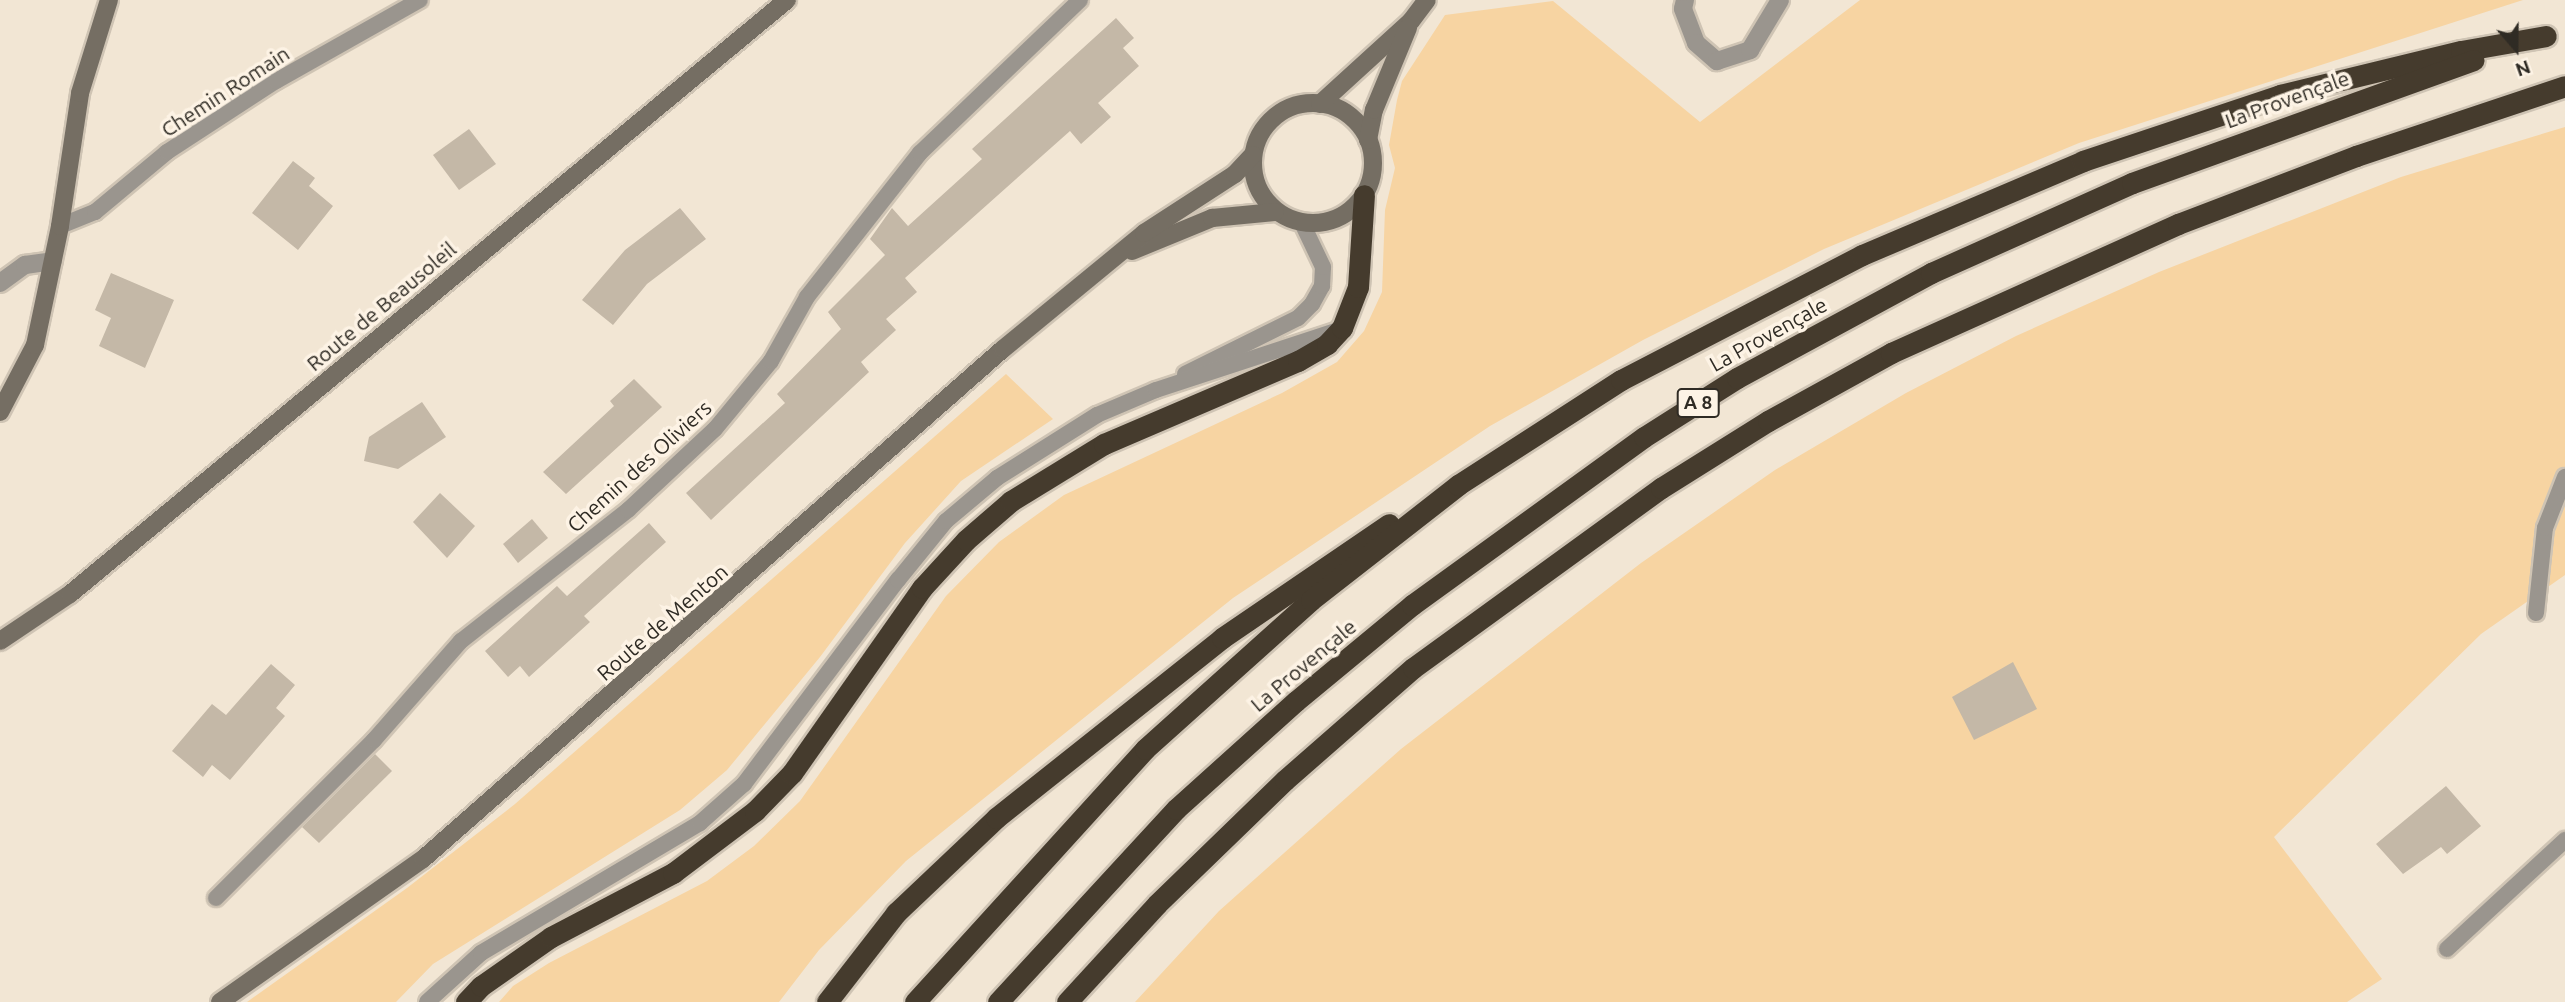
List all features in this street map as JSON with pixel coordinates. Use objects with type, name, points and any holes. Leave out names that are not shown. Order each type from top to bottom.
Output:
[{"type":"highway","points":[[827,1002],[896,913],[996,818],[1295,584],[1458,485],[1621,380],[1758,306],[2001,194],[2082,162],[2280,95],[2461,51],[2555,33]]},
{"type":"highway","name":"La Provençale","points":[[998,1002],[1176,809],[1296,701],[1412,605],[1557,497],[1737,378],[1931,273],[2132,183],[2248,138],[2555,33]]},
{"type":"highway","name":"A 8","points":[[1067,1002],[1157,904],[1284,780],[1413,668],[1661,488],[1768,421],[1891,353],[2178,224],[2356,156],[2565,86]]},
{"type":"highway","points":[[466,1002],[481,986],[551,937],[673,873],[755,811],[806,755],[922,588],[966,540],[1011,501],[1104,444],[1298,361],[1327,344],[1342,328],[1358,287],[1364,195]]},
{"type":"highway","points":[[915,1002],[1145,749],[1311,600],[1458,485]]},
{"type":"main road","points":[[0,412],[35,345],[60,226],[80,93],[108,0]]},
{"type":"main road","name":"Route de Beausoleil","points":[[0,641],[70,594],[786,0]]},
{"type":"main road","points":[[1320,104],[1411,21],[1427,0]]},
{"type":"main road","points":[[1368,140],[1374,110],[1411,21]]},
{"type":"main road","points":[[1320,104],[1342,109],[1368,140],[1373,158],[1364,195],[1336,219],[1302,223],[1275,212],[1260,194],[1253,155],[1270,121],[1286,109],[1320,104]]},
{"type":"main road","name":"Route de Menton","points":[[220,1002],[423,859],[1003,349],[1119,257],[1144,233],[1236,174],[1253,155]]},
{"type":"main road","name":"Route de Menton","points":[[1119,257],[1212,218],[1275,212]]},
{"type":"street","points":[[1685,0],[1683,9],[1696,43],[1717,61],[1750,50],[1780,0]]},
{"type":"street","points":[[0,283],[25,265],[53,261]]},
{"type":"lane","name":"Chemin Romain","points":[[60,226],[95,212],[167,152],[276,81],[420,0]]},
{"type":"lane","name":"Chemin des Oliviers","points":[[216,898],[373,740],[461,641],[628,510],[715,429],[771,361],[807,297],[920,153],[1080,0]]},
{"type":"lane","points":[[1156,390],[1233,346],[1298,318],[1312,304],[1322,286],[1323,267],[1302,223]]},
{"type":"lane","points":[[427,1002],[481,953],[700,823],[753,773],[947,521],[1041,447],[1097,415],[1156,390],[1342,328]]},
{"type":"lane","points":[[2536,612],[2545,528],[2565,477]]},
{"type":"lane","points":[[2447,950],[2565,840]]},
{"type":"shaded area","points":[[1860,0],[2523,0],[2079,143],[1824,249],[1643,340],[1490,426],[1233,598],[906,861],[819,950],[779,1002],[499,1002],[513,986],[549,963],[707,881],[754,846],[800,801],[946,596],[999,542],[1064,495],[1282,393],[1337,362],[1364,331],[1382,292],[1385,210],[1395,168],[1389,145],[1397,100],[1402,81],[1445,15],[1553,1],[1700,122]]},
{"type":"shaded area","points":[[2565,127],[2565,575],[2481,634],[2274,837],[2382,979],[2347,1002],[1135,1002],[1219,911],[1401,749],[1641,563],[1775,470],[1906,393],[2016,336],[2159,272],[2401,177]]},
{"type":"shaded area","points":[[1006,374],[1053,419],[961,481],[905,543],[820,657],[727,770],[680,810],[433,964],[396,1002],[247,1002],[407,888],[515,804]]},
{"type":"building","points":[[1116,18],[1134,38],[1123,48],[1139,66],[1098,103],[1111,117],[1081,144],[1070,131],[905,278],[917,292],[886,319],[896,330],[861,362],[869,372],[711,520],[686,493],[785,403],[777,394],[841,329],[828,312],[885,255],[870,239],[892,208],[908,226],[982,159],[972,149]]},
{"type":"building","points":[[469,129],[496,164],[459,190],[433,155]]},
{"type":"building","points":[[293,161],[315,178],[309,186],[333,206],[298,250],[252,213]]},
{"type":"building","points":[[680,208],[706,239],[647,284],[613,325],[582,300],[625,250]]},
{"type":"building","points":[[111,273],[174,300],[145,368],[99,346],[111,318],[95,310]]},
{"type":"building","points":[[634,379],[662,407],[566,494],[543,472],[614,406],[610,401]]},
{"type":"building","points":[[422,402],[446,437],[398,469],[364,461],[369,437]]},
{"type":"building","points":[[440,493],[475,526],[447,558],[413,522]]},
{"type":"building","points":[[532,519],[548,538],[518,563],[503,544]]},
{"type":"building","points":[[649,523],[666,542],[584,616],[590,622],[529,677],[520,666],[508,677],[485,651],[557,586],[567,596]]},
{"type":"building","points":[[2013,662],[2037,709],[1974,740],[1952,697]]},
{"type":"building","points":[[271,664],[295,685],[276,708],[285,716],[230,780],[212,765],[203,777],[172,751],[212,704],[226,715]]},
{"type":"building","points":[[375,754],[392,771],[319,843],[302,827]]},
{"type":"building","points":[[2446,786],[2481,826],[2447,854],[2441,847],[2403,874],[2376,844]]}]
